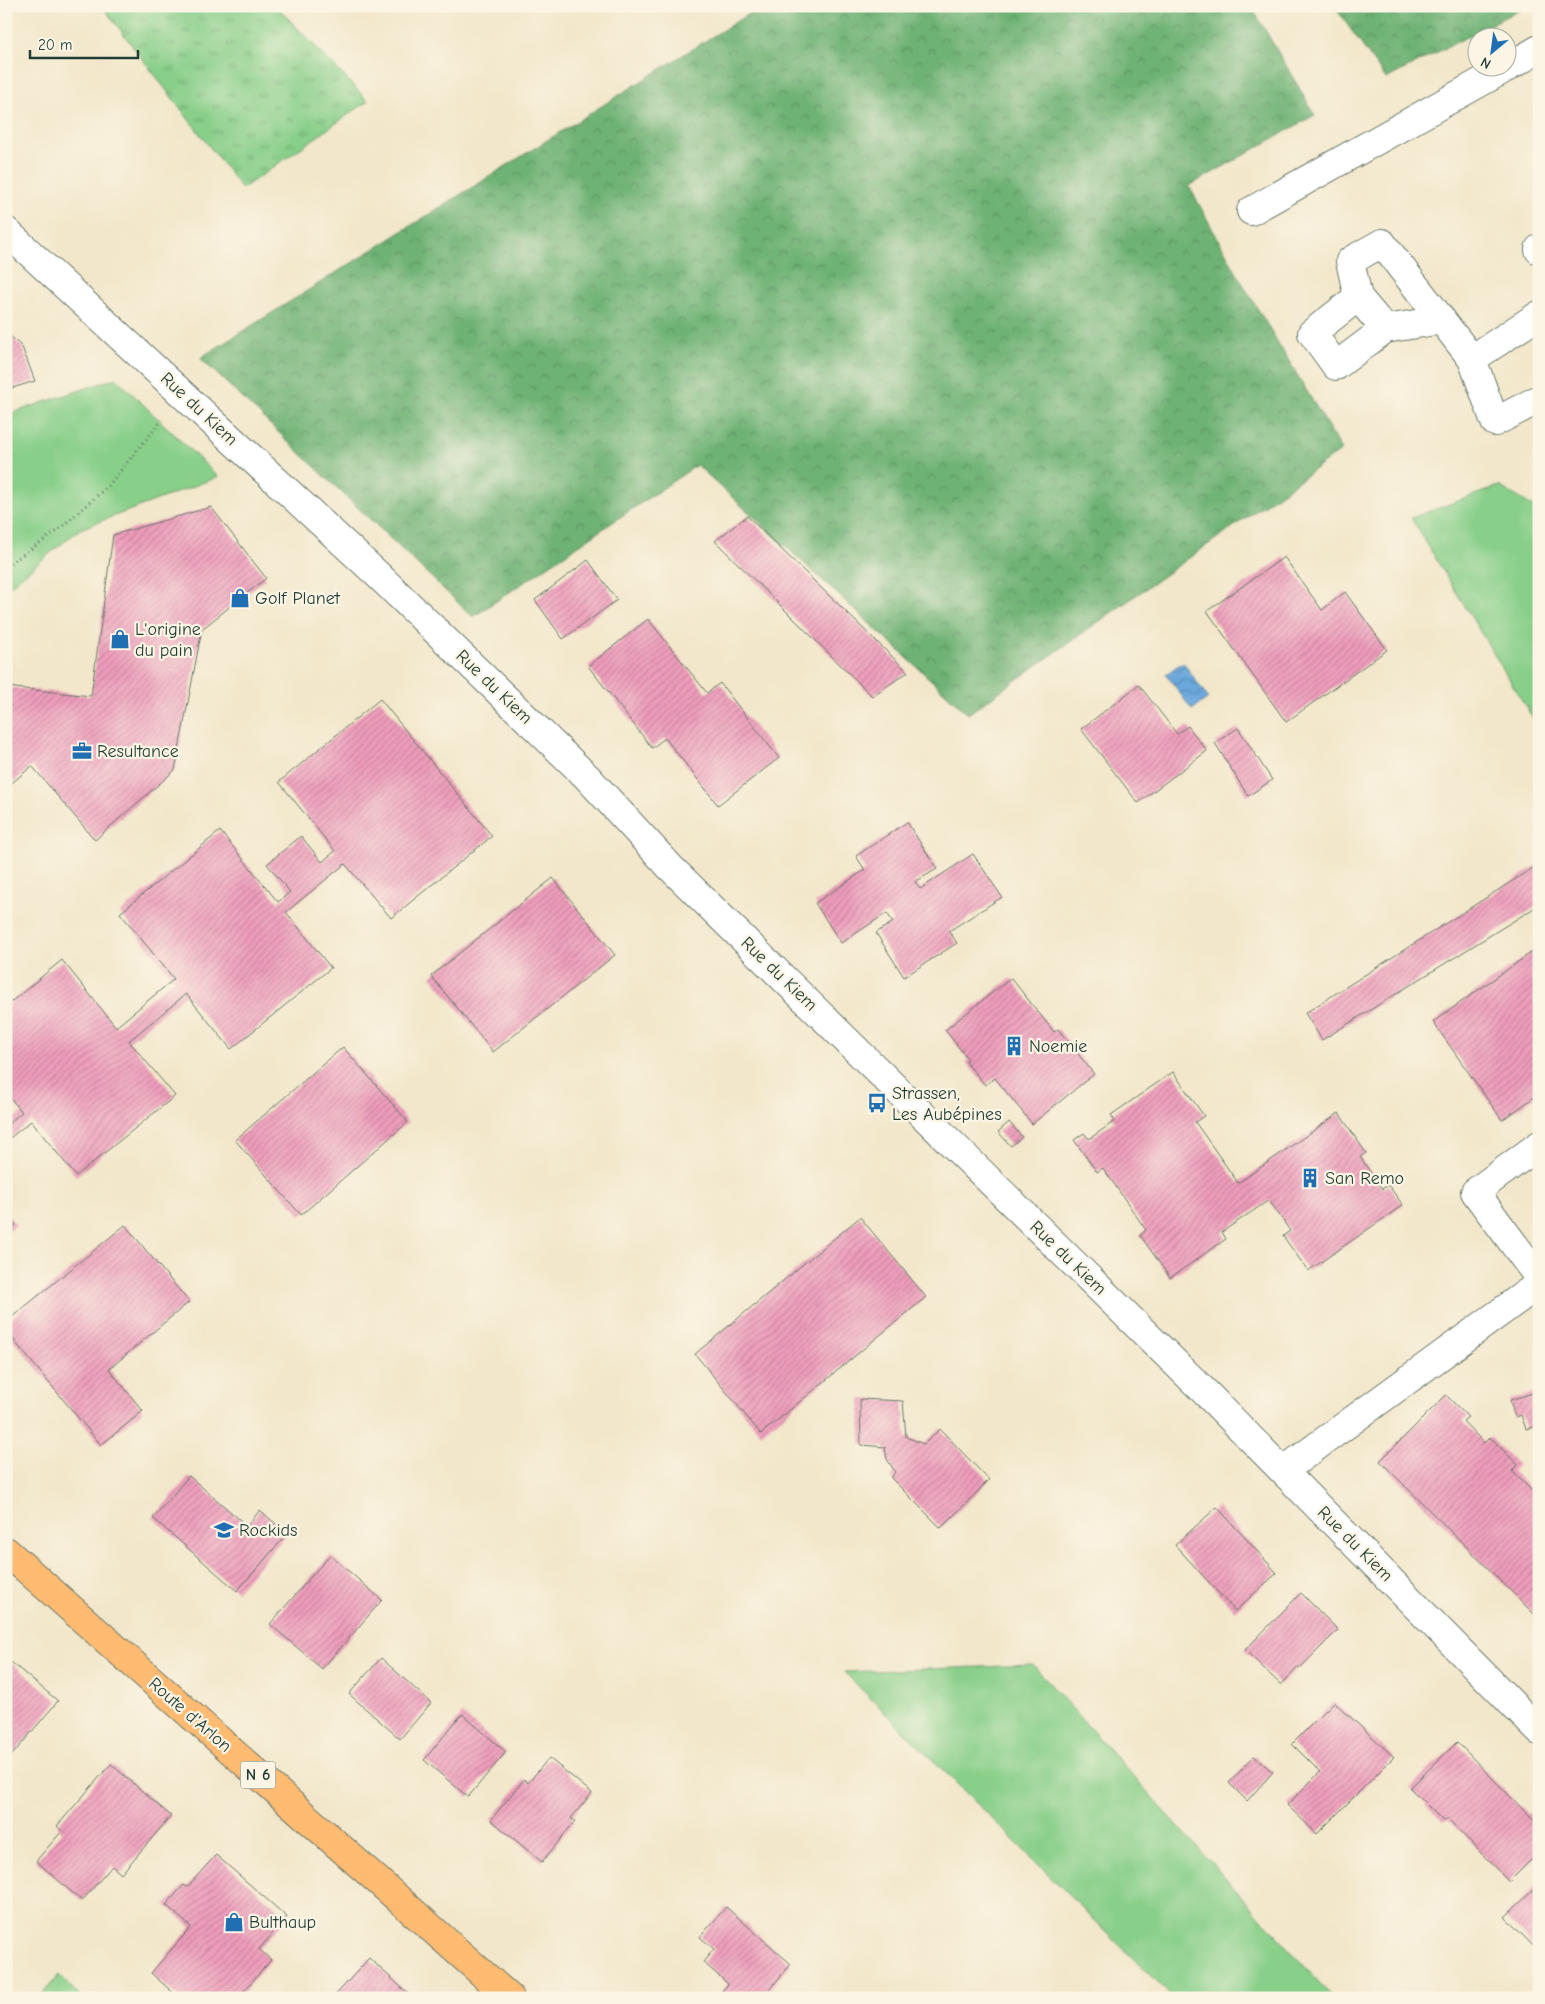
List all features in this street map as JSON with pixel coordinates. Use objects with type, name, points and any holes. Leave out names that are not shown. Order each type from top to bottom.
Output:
[{"type":"main road","name":"Route d'Arlon","points":[[6,1551],[510,1998]]},
{"type":"street","points":[[1518,61],[1539,49]]},
{"type":"street","points":[[1251,212],[1488,78]]},
{"type":"street","name":"Rue du Kiem","points":[[6,231],[378,575],[580,771],[670,868],[1283,1471],[1539,1731]]},
{"type":"street","points":[[1385,329],[1358,297],[1350,261],[1382,243],[1472,359],[1495,422],[1539,399]]},
{"type":"street","points":[[1358,297],[1312,333],[1336,366],[1385,329],[1442,320]]},
{"type":"street","points":[[1472,359],[1539,315]]},
{"type":"street","points":[[1539,1145],[1475,1192],[1539,1278]]},
{"type":"street","points":[[1283,1471],[1539,1284]]},
{"type":"path","points":[[183,6],[186,10],[198,6]]},
{"type":"path","points":[[6,566],[56,532],[108,486],[183,394]]},
{"type":"green space","points":[[102,6],[276,6],[368,101],[242,189]]},
{"type":"green space","points":[[761,6],[1251,6],[1315,115],[1189,186],[1240,279],[1342,450],[968,714],[697,465],[473,617],[200,358]]},
{"type":"green space","points":[[1334,6],[1526,6],[1484,28],[1468,28],[1468,36],[1386,79]]},
{"type":"green space","points":[[116,378],[218,477],[80,529],[6,589],[6,415]]},
{"type":"green space","points":[[1499,486],[1539,510],[1539,728],[1411,518]]},
{"type":"green space","points":[[1033,1665],[1333,1998],[1173,1998],[844,1672]]},
{"type":"green space","points":[[59,1975],[82,1998],[39,1998]]},
{"type":"water","points":[[1183,662],[1208,698],[1192,710],[1166,674]]},
{"type":"building","points":[[6,332],[22,347],[35,381],[6,390]]},
{"type":"building","points":[[211,507],[266,578],[202,629],[175,770],[95,840],[32,766],[6,788],[6,687],[91,696],[113,535]]},
{"type":"building","points":[[747,516],[908,672],[872,696],[715,541]]},
{"type":"building","points":[[1284,557],[1322,610],[1345,592],[1387,650],[1286,722],[1207,611]]},
{"type":"building","points":[[588,560],[617,600],[563,639],[535,600]]},
{"type":"building","points":[[648,619],[707,693],[720,683],[779,758],[718,805],[665,738],[652,748],[588,666]]},
{"type":"building","points":[[1139,685],[1177,734],[1188,726],[1207,751],[1138,803],[1081,729]]},
{"type":"building","points":[[380,699],[492,836],[391,918],[345,864],[286,912],[331,968],[231,1049],[186,994],[129,1041],[175,1096],[76,1176],[31,1121],[6,1141],[6,1122],[8,1124],[22,1112],[6,1093],[6,1006],[62,960],[116,1027],[174,979],[120,913],[220,831],[278,902],[290,892],[267,864],[301,836],[322,862],[335,851],[279,782]]},
{"type":"building","points":[[1238,728],[1272,780],[1248,796],[1215,743]]},
{"type":"building","points":[[907,822],[937,869],[915,882],[920,889],[973,854],[1002,897],[949,931],[957,943],[904,977],[876,933],[893,922],[887,913],[841,943],[815,903],[865,870],[856,856]]},
{"type":"building","points":[[1539,864],[1539,905],[1322,1040],[1305,1013]]},
{"type":"building","points":[[553,878],[615,955],[493,1052],[431,976]]},
{"type":"building","points":[[1539,947],[1539,1094],[1502,1120],[1433,1022]]},
{"type":"building","name":"Noemie","points":[[1011,978],[1054,1032],[1058,1029],[1094,1074],[1032,1124],[995,1078],[985,1085],[966,1062],[968,1059],[945,1030]]},
{"type":"building","points":[[343,1047],[408,1122],[301,1215],[235,1140]]},
{"type":"building","name":"San Remo","points":[[1173,1072],[1204,1116],[1195,1122],[1238,1183],[1339,1113],[1366,1153],[1360,1157],[1382,1189],[1388,1185],[1403,1205],[1308,1271],[1283,1236],[1290,1231],[1269,1200],[1222,1232],[1226,1239],[1170,1278],[1140,1235],[1146,1230],[1103,1168],[1097,1172],[1074,1140],[1084,1133],[1089,1139],[1115,1121],[1111,1115]]},
{"type":"building","points":[[1009,1122],[1022,1137],[1011,1146],[998,1132]]},
{"type":"building","points":[[6,1213],[16,1225],[6,1233]]},
{"type":"building","points":[[860,1217],[926,1297],[761,1434],[695,1354]]},
{"type":"building","points":[[125,1225],[189,1302],[109,1369],[143,1411],[101,1445],[6,1331],[6,1322]]},
{"type":"building","points":[[1539,1391],[1538,1441],[1534,1427],[1526,1429],[1521,1415],[1515,1417],[1510,1400]]},
{"type":"building","points":[[1446,1395],[1468,1417],[1463,1421],[1484,1443],[1490,1437],[1518,1465],[1512,1471],[1535,1494],[1539,1490],[1539,1619],[1380,1461]]},
{"type":"building","points":[[860,1399],[903,1401],[906,1437],[924,1444],[940,1429],[989,1480],[941,1528],[891,1478],[895,1472],[887,1459],[885,1447],[861,1445]]},
{"type":"building","name":"Rockids","points":[[189,1476],[247,1526],[260,1510],[287,1534],[237,1591],[153,1518]]},
{"type":"building","points":[[1217,1507],[1277,1573],[1235,1611],[1175,1545]]},
{"type":"building","points":[[330,1555],[382,1600],[322,1669],[270,1624]]},
{"type":"building","points":[[1301,1593],[1338,1630],[1281,1685],[1245,1650]]},
{"type":"building","points":[[6,1658],[58,1701],[6,1762]]},
{"type":"building","points":[[381,1658],[431,1703],[400,1739],[349,1694]]},
{"type":"building","points":[[1334,1702],[1394,1757],[1317,1834],[1287,1805],[1320,1772],[1292,1744]]},
{"type":"building","points":[[462,1714],[506,1752],[468,1797],[424,1760]]},
{"type":"building","points":[[1457,1742],[1539,1826],[1539,1852],[1509,1882],[1448,1819],[1444,1822],[1410,1788]]},
{"type":"building","points":[[1254,1756],[1273,1772],[1247,1801],[1229,1783]]},
{"type":"building","points":[[549,1758],[592,1793],[571,1818],[575,1821],[542,1862],[491,1820],[524,1779],[528,1783]]},
{"type":"building","points":[[111,1764],[171,1816],[121,1874],[112,1866],[82,1901],[36,1861],[62,1831],[57,1826]]},
{"type":"building","name":"Bulthaup","points":[[216,1855],[287,1917],[259,1949],[271,1960],[238,1998],[179,1998],[151,1973],[191,1927],[166,1905],[184,1885],[187,1887]]},
{"type":"building","points":[[1539,1884],[1539,1952],[1505,1917]]},
{"type":"building","points":[[726,1907],[791,1964],[762,1998],[716,1998],[728,1984],[703,1962],[714,1949],[700,1937]]},
{"type":"building","points":[[369,1958],[413,1998],[333,1998]]},
{"type":"place","name":"Golf Planet","points":[[240,598]]},
{"type":"place","name":"L'origine du pain","points":[[120,639]]},
{"type":"place","name":"Resultance","points":[[82,751]]},
{"type":"place","name":"Noemie","points":[[1014,1046]]},
{"type":"place","name":"Strassen, Les Aubépines","points":[[877,1103]]},
{"type":"place","name":"San Remo","points":[[1310,1178]]},
{"type":"place","name":"Rockids","points":[[224,1530]]},
{"type":"place","name":"Bulthaup","points":[[234,1922]]}]
